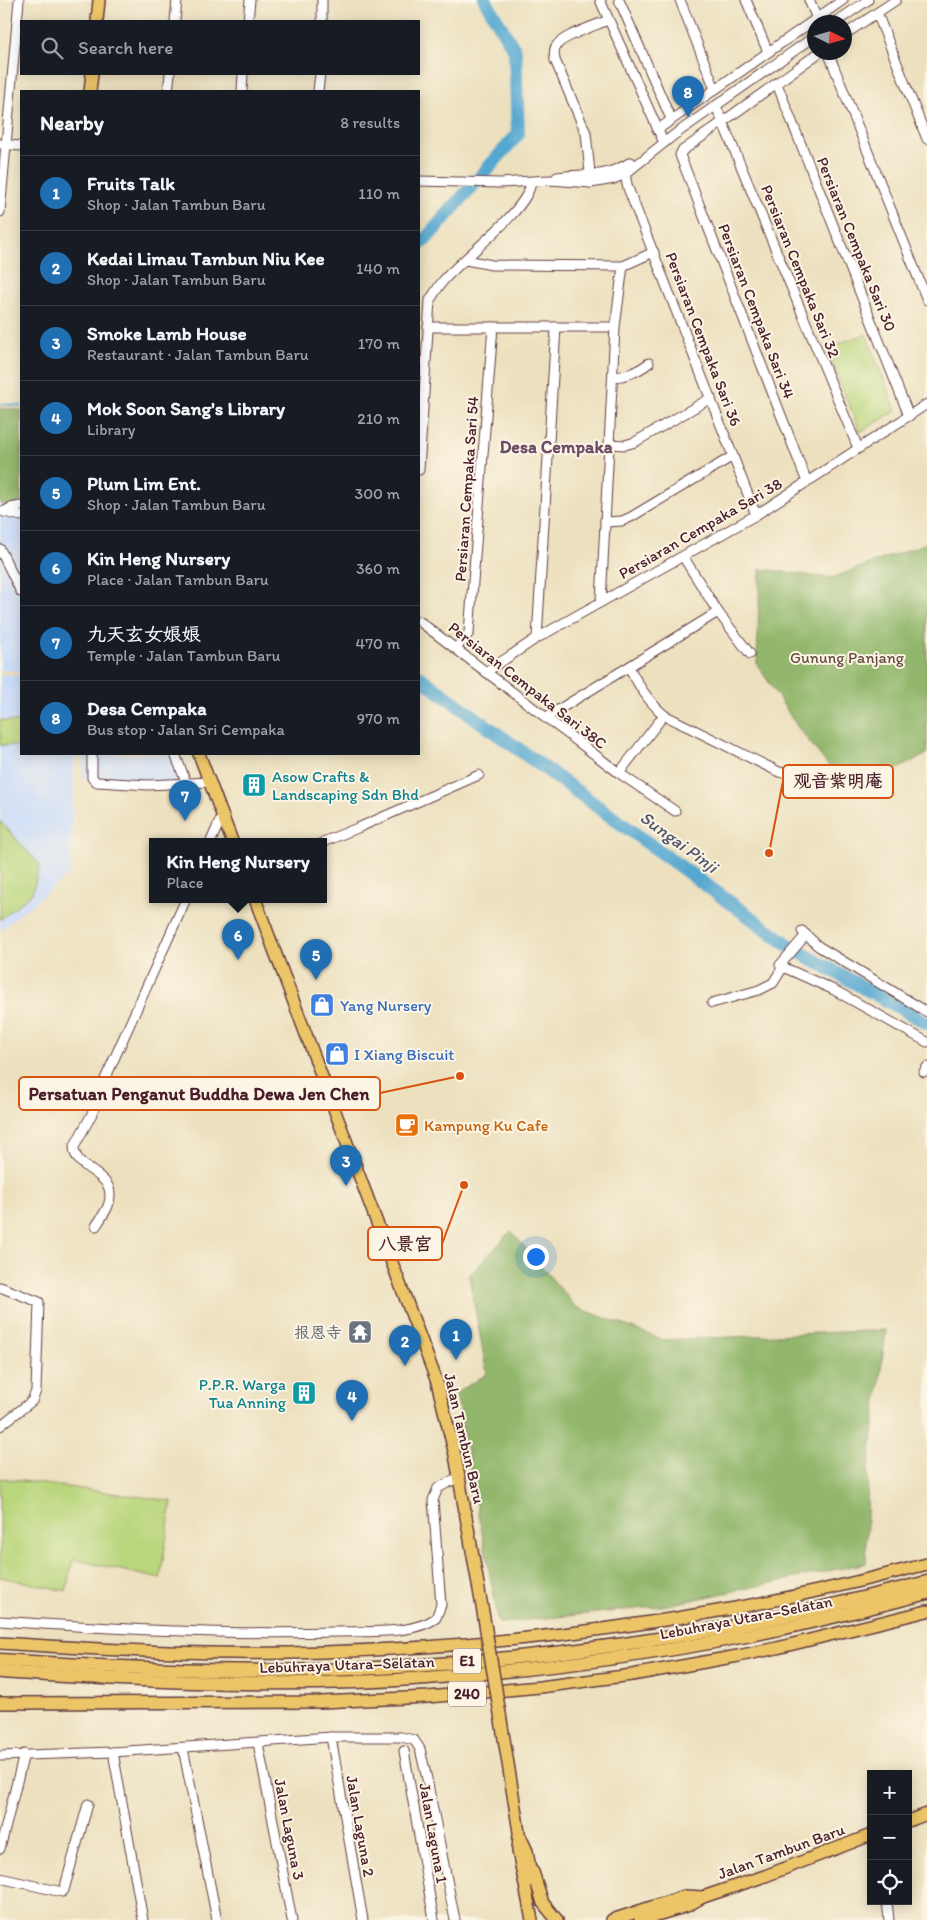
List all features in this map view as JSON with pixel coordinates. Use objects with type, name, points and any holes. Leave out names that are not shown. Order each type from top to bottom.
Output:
[{"type":"highway","name":"Lebuhraya Utara–Selatan","points":[[0,1660],[110,1667],[239,1671],[330,1670],[426,1665],[577,1650],[733,1626],[927,1582]]},
{"type":"highway","name":"Lebuhraya Utara–Selatan","points":[[0,1672],[239,1684],[321,1683],[427,1678],[580,1663],[680,1648],[799,1625],[927,1594]]},
{"type":"main road","points":[[97,20],[99,0]]},
{"type":"main road","points":[[90,90],[92,75]]},
{"type":"main road","points":[[199,755],[231,838]]},
{"type":"main road","name":"Jalan Tambun Baru","points":[[256,903],[429,1359],[450,1432],[500,1714],[519,1832],[518,1851],[533,1918]]},
{"type":"main road","points":[[0,1643],[177,1653],[321,1652],[425,1647],[575,1632],[721,1610],[802,1595],[927,1564]]},
{"type":"main road","name":"240","points":[[0,1703],[330,1702],[428,1697],[540,1687],[632,1675],[738,1656],[927,1611]]},
{"type":"main road","points":[[912,1820],[927,1814]]},
{"type":"main road","name":"Jalan Tambun Baru","points":[[519,1832],[527,1851],[533,1918]]},
{"type":"main road","name":"Jalan Tambun Baru","points":[[640,1920],[687,1906],[703,1897],[765,1876],[867,1837]]},
{"type":"main road","points":[[527,1851],[543,1903],[557,1920]]},
{"type":"main road","name":"Jalan Tambun Baru","points":[[612,1920],[685,1896],[703,1897]]},
{"type":"street","points":[[0,212],[3,144],[19,0]]},
{"type":"street","points":[[175,20],[177,0]]},
{"type":"street","points":[[248,20],[250,0]]},
{"type":"street","points":[[322,0],[322,20]]},
{"type":"street","points":[[600,0],[664,142]]},
{"type":"street","points":[[619,0],[671,119]]},
{"type":"street","points":[[680,0],[716,89]]},
{"type":"street","points":[[746,0],[768,52]]},
{"type":"street","points":[[809,0],[815,15]]},
{"type":"street","points":[[822,15],[843,0]]},
{"type":"street","points":[[846,15],[868,0]]},
{"type":"street","points":[[852,29],[896,0]]},
{"type":"street","points":[[877,12],[927,139]]},
{"type":"street","points":[[592,177],[586,133],[554,54],[555,48],[563,40],[608,20]]},
{"type":"street","points":[[657,130],[807,25]]},
{"type":"street","points":[[420,182],[500,183],[592,177],[614,179],[625,174],[651,155],[664,142],[807,42]]},
{"type":"street","points":[[724,122],[809,60]]},
{"type":"street","points":[[831,60],[927,300]]},
{"type":"street","points":[[168,90],[170,75]]},
{"type":"street","points":[[242,90],[243,75]]},
{"type":"street","points":[[318,90],[320,75]]},
{"type":"street","name":"Persiaran Cempaka Sari 30","points":[[777,84],[909,416]]},
{"type":"street","name":"Persiaran Cempaka Sari 32","points":[[716,106],[858,448]]},
{"type":"street","name":"Persiaran Cempaka Sari 34","points":[[724,122],[682,151],[680,155],[808,482]]},
{"type":"street","points":[[3,144],[20,146]]},
{"type":"street","points":[[592,177],[611,172],[655,149]]},
{"type":"street","points":[[625,174],[626,168],[631,162]]},
{"type":"street","name":"Persiaran Cempaka Sari 36","points":[[625,174],[628,188],[756,515]]},
{"type":"street","points":[[420,454],[430,300],[443,281],[513,213],[531,189],[531,182]]},
{"type":"street","points":[[466,260],[492,265],[623,266],[654,252]]},
{"type":"street","points":[[601,602],[615,327],[623,266]]},
{"type":"street","points":[[428,327],[615,327]]},
{"type":"street","name":"Persiaran Cempaka Sari 54","points":[[456,648],[469,633],[493,327]]},
{"type":"street","points":[[537,638],[556,327]]},
{"type":"street","points":[[613,377],[636,373],[649,363]]},
{"type":"street","points":[[609,444],[625,445],[635,442],[711,398]]},
{"type":"street","name":"Persiaran Cempaka Sari 38","points":[[486,672],[537,638],[684,558],[756,515],[927,404]]},
{"type":"street","points":[[604,522],[622,521],[631,517],[733,456]]},
{"type":"street","points":[[3,511],[20,506]]},
{"type":"street","points":[[3,511],[20,516]]},
{"type":"street","points":[[0,549],[20,590]]},
{"type":"street","points":[[684,558],[718,612],[750,654]]},
{"type":"street","points":[[545,718],[718,612]]},
{"type":"street","name":"Persiaran Cempaka Sari 38C","points":[[420,622],[619,773],[675,811]]},
{"type":"street","points":[[629,667],[641,690],[664,715],[779,772],[789,774]]},
{"type":"street","points":[[619,773],[664,715]]},
{"type":"street","points":[[92,755],[92,778],[97,782],[148,785],[210,782]]},
{"type":"street","points":[[175,755],[186,782]]},
{"type":"street","points":[[327,840],[479,774]]},
{"type":"street","points":[[212,838],[222,816]]},
{"type":"street","points":[[96,1226],[108,1206],[111,1190],[105,1180],[78,1158],[74,1152],[74,1147],[94,1112],[97,1097],[184,903]]},
{"type":"street","points":[[927,1012],[802,936],[780,965],[834,990],[927,1042]]},
{"type":"street","points":[[712,1004],[759,990],[773,983],[783,967]]},
{"type":"street","points":[[0,1287],[38,1302],[36,1391],[32,1401],[0,1426]]},
{"type":"street","points":[[0,1621],[142,1630],[255,1633],[373,1631],[418,1626],[436,1618],[441,1605],[433,1500],[438,1488],[459,1477]]},
{"type":"street","points":[[0,1756],[183,1748],[330,1737],[401,1737],[414,1740],[420,1749],[427,1778],[455,1920]]},
{"type":"street","name":"Jalan Laguna 2","points":[[330,1737],[363,1920]]},
{"type":"street","name":"Jalan Laguna 3","points":[[258,1743],[292,1920]]},
{"type":"street","points":[[183,1748],[217,1920]]},
{"type":"street","name":"Jalan Laguna 1","points":[[404,1751],[434,1920]]},
{"type":"street","points":[[113,1752],[143,1920]]},
{"type":"street","points":[[0,1849],[24,1754]]},
{"type":"street","points":[[0,1878],[62,1892],[88,1804]]},
{"type":"street","points":[[887,1905],[889,1920]]},
{"type":"shaded area","points":[[20,502],[20,671],[0,670],[0,504],[10,505]]},
{"type":"shaded area","points":[[0,674],[20,676],[20,755],[75,755],[70,874],[0,930]]},
{"type":"shaded area","points":[[83,755],[176,755],[189,784],[83,780]]},
{"type":"green space","points":[[866,334],[896,411],[860,432],[826,348]]},
{"type":"green space","points":[[0,408],[20,410],[20,502],[10,505],[0,504]]},
{"type":"green space","name":"Gunung Panjang","points":[[927,543],[927,754],[850,793],[797,726],[757,664],[760,569],[831,578]]},
{"type":"green space","points":[[0,720],[20,722],[18,746],[0,745]]},
{"type":"green space","points":[[0,821],[40,865],[32,893],[0,920]]},
{"type":"green space","points":[[511,1231],[576,1307],[664,1340],[886,1330],[868,1473],[866,1563],[663,1606],[499,1623],[456,1393],[487,1374],[469,1276]]},
{"type":"green space","points":[[0,1478],[172,1501],[160,1579],[73,1559],[66,1591],[0,1577]]},
{"type":"waterway","name":"Sungai Pinji","points":[[420,243],[518,134],[515,51],[485,0]]},
{"type":"waterway","points":[[0,404],[20,406]]},
{"type":"waterway","name":"Sungai Pinji","points":[[420,678],[794,949],[927,1023]]},
{"type":"place","name":"Desa Cempaka","points":[[688,117]]},
{"type":"place","name":"Asow Crafts & Landscaping Sdn Bhd","points":[[254,785]]},
{"type":"place","name":"九天玄女娘娘","points":[[185,821]]},
{"type":"place","name":"观音紫明庵","points":[[769,853]]},
{"type":"place","name":"Kin Heng Nursery","points":[[238,960]]},
{"type":"place","name":"Plum Lim Ent.","points":[[316,980]]},
{"type":"place","name":"Yang Nursery","points":[[322,1005]]},
{"type":"place","name":"I Xiang Biscuit","points":[[337,1054]]},
{"type":"place","name":"Persatuan Penganut Buddha Dewa Jen Chen","points":[[460,1076]]},
{"type":"place","name":"Kampung Ku Cafe","points":[[407,1125]]},
{"type":"place","name":"八景宫","points":[[464,1185]]},
{"type":"place","name":"Smoke Lamb House","points":[[346,1186]]},
{"type":"place","name":"报恩寺","points":[[360,1332]]},
{"type":"place","name":"Fruits Talk","points":[[456,1360]]},
{"type":"place","name":"Kedai Limau Tambun Niu Kee","points":[[405,1366]]},
{"type":"place","name":"P.P.R. Warga Tua Anning","points":[[304,1393]]},
{"type":"place","name":"Mok Soon Sang's Library","points":[[352,1421]]},
{"type":"district","name":"Desa Cempaka","points":[[556,447]]}]
